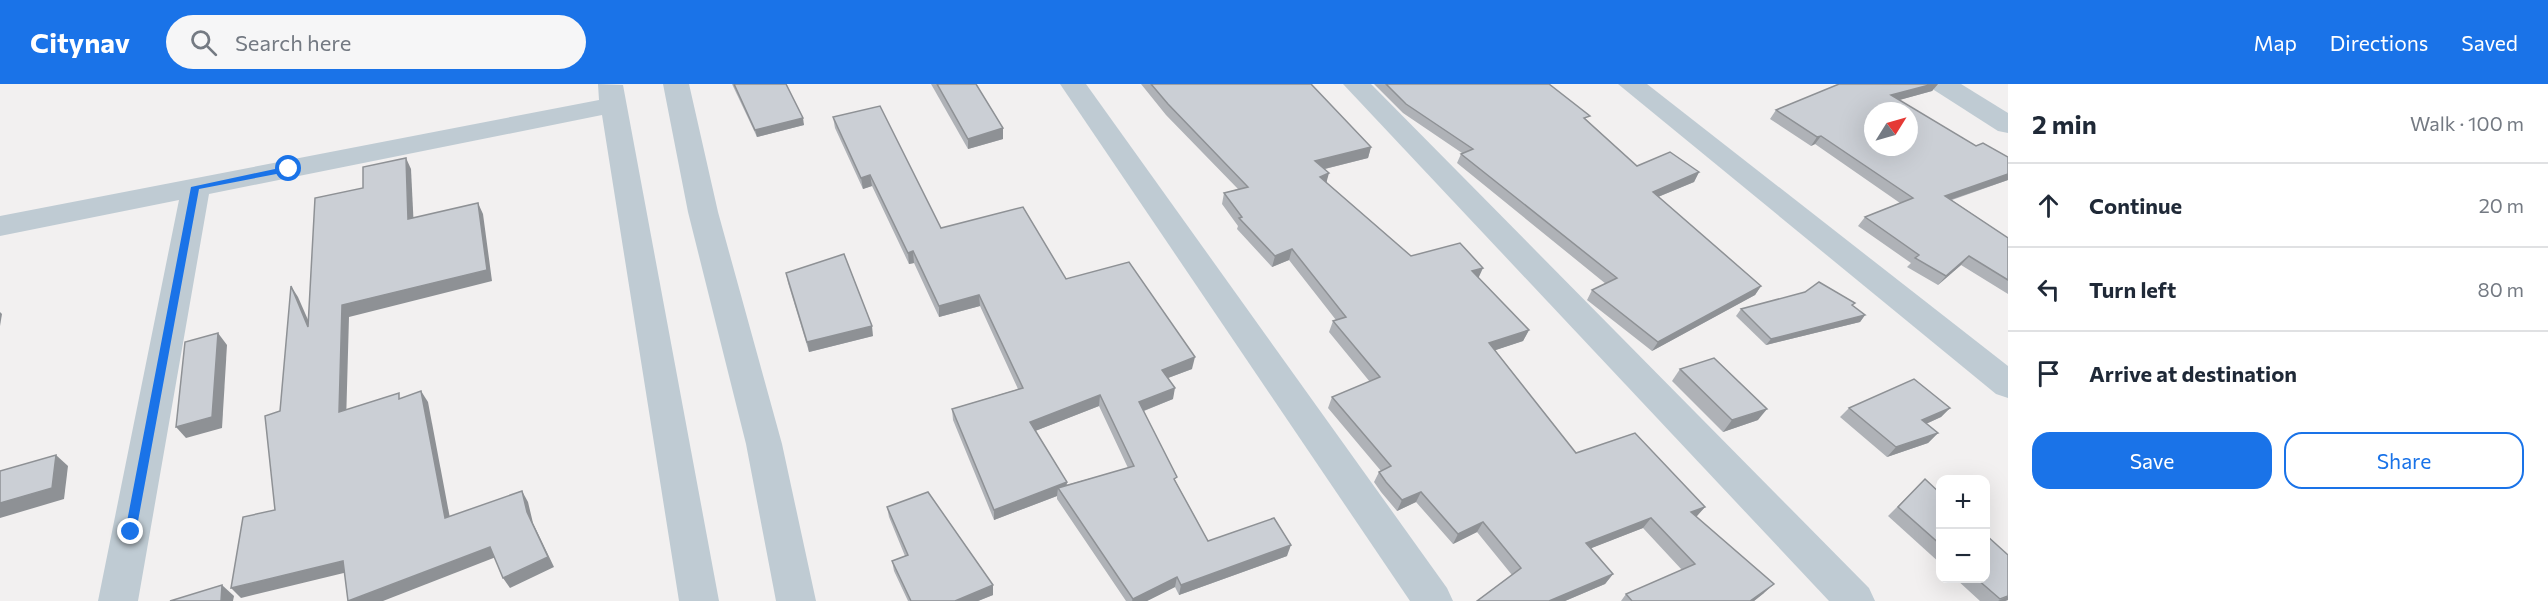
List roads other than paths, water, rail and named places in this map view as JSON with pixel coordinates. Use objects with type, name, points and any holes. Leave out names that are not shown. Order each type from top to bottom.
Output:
[{"type":"street","points":[[676,84],[703,212],[764,444],[796,601]]},
{"type":"street","points":[[1073,84],[1433,601]]},
{"type":"street","points":[[1356,84],[1855,601]]},
{"type":"street","points":[[1631,84],[2008,385]]},
{"type":"street","points":[[1943,84],[2008,125]]},
{"type":"street","points":[[0,226],[196,187],[612,95],[699,601]]},
{"type":"street","points":[[118,601],[196,187]]}]
